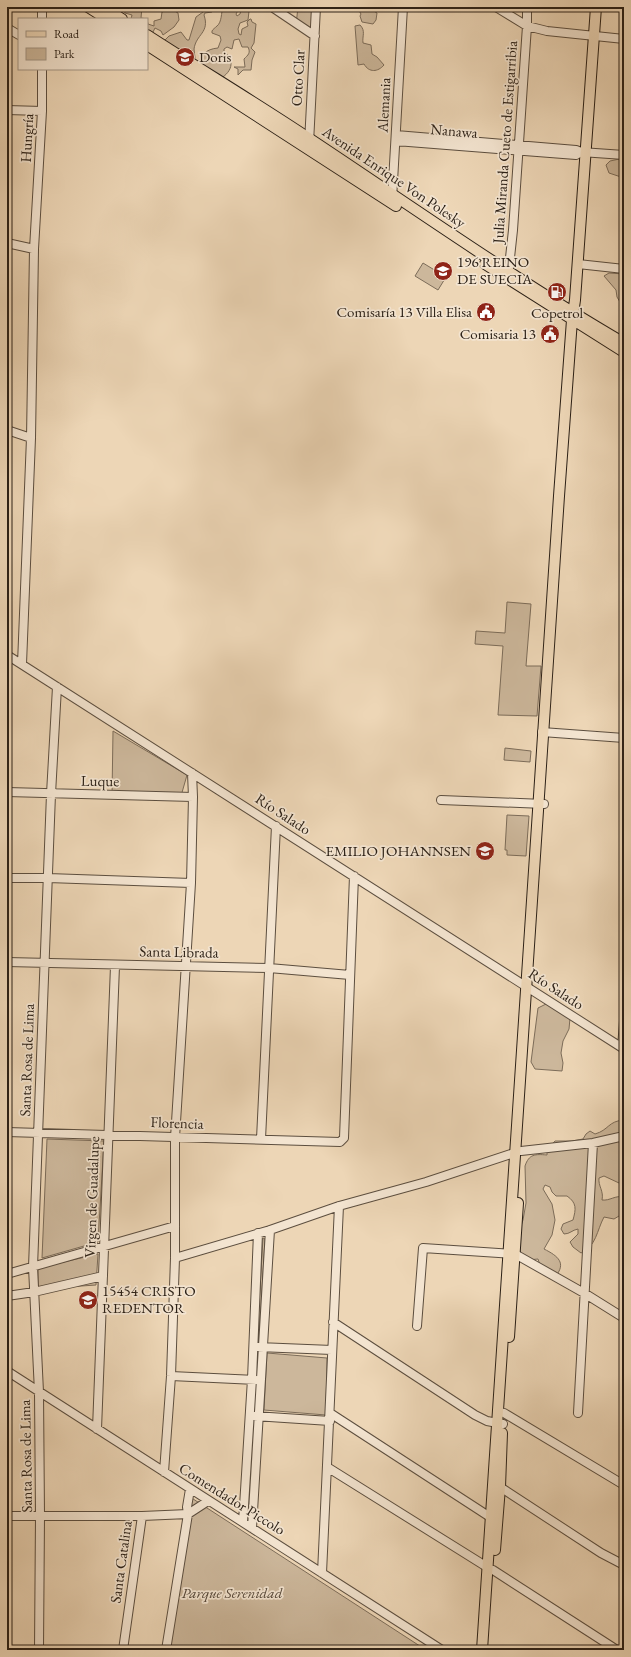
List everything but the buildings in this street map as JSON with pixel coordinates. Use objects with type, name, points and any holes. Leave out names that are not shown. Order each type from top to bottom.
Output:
[{"type":"main road","points":[[88,7],[105,18]]},
{"type":"main road","points":[[103,7],[120,18]]},
{"type":"main road","points":[[488,1650],[490,1517],[499,1424],[575,318],[583,152],[595,37],[596,7]]},
{"type":"main road","name":"Avenida Enrique Von Polesky","points":[[148,36],[309,139],[392,200]]},
{"type":"main road","name":"Avenida Enrique Von Polesky","points":[[148,46],[309,150],[392,200],[575,318],[624,352]]},
{"type":"main road","name":"Avenida Enrique Von Polesky","points":[[575,318],[624,343]]},
{"type":"main road","points":[[482,1650],[500,1487],[499,1424],[504,1413],[511,1254]]},
{"type":"street","points":[[42,7],[42,18]]},
{"type":"street","points":[[272,7],[314,36]]},
{"type":"street","name":"Otto Clar","points":[[309,150],[316,7]]},
{"type":"street","name":"Alemania","points":[[392,200],[403,7]]},
{"type":"street","points":[[496,7],[527,26],[547,31],[624,39]]},
{"type":"street","name":"Julia Miranda Cueto de Estigarribia","points":[[508,275],[513,230],[527,26],[526,7]]},
{"type":"street","points":[[7,28],[18,34]]},
{"type":"street","name":"Hungría","points":[[22,664],[31,438],[34,249],[42,111],[42,70]]},
{"type":"street","points":[[7,110],[42,111]]},
{"type":"street","name":"Nanawa","points":[[396,138],[518,148],[576,155],[583,152],[624,156]]},
{"type":"street","points":[[7,243],[34,249]]},
{"type":"street","points":[[578,264],[624,269]]},
{"type":"street","points":[[7,430],[31,438]]},
{"type":"street","name":"Río Salado","points":[[7,655],[623,1048]]},
{"type":"street","name":"Santa Rosa de Lima","points":[[39,1650],[39,1392],[33,1267],[51,794],[57,687]]},
{"type":"street","points":[[546,732],[624,738]]},
{"type":"street","points":[[164,1472],[171,1376],[175,1258],[175,1138],[187,966],[191,883],[193,796],[192,772]]},
{"type":"street","name":"Luque","points":[[7,792],[193,796]]},
{"type":"street","points":[[441,800],[541,804]]},
{"type":"street","points":[[261,1140],[276,826]]},
{"type":"street","points":[[350,975],[354,876]]},
{"type":"street","points":[[7,878],[191,883]]},
{"type":"street","name":"Santa Librada","points":[[7,962],[115,966],[269,968],[350,975]]},
{"type":"street","name":"Virgen de Guadalupe","points":[[97,1429],[115,966]]},
{"type":"street","name":"Florencia","points":[[7,1132],[340,1142],[344,1138],[350,975]]},
{"type":"street","points":[[623,1048],[624,1021]]},
{"type":"street","points":[[175,1258],[270,1230],[339,1206],[442,1177],[517,1152],[594,1143],[624,1136]]},
{"type":"street","points":[[578,1413],[594,1143]]},
{"type":"street","points":[[322,1573],[339,1206]]},
{"type":"street","points":[[7,1274],[175,1226]]},
{"type":"street","points":[[252,1528],[270,1230]]},
{"type":"street","points":[[243,1522],[252,1380],[258,1233]]},
{"type":"street","points":[[417,1326],[423,1248],[511,1254],[584,1293],[624,1318]]},
{"type":"street","points":[[7,1296],[34,1292],[103,1276]]},
{"type":"street","points":[[333,1322],[475,1415],[487,1421],[499,1424]]},
{"type":"street","points":[[253,1347],[332,1350]]},
{"type":"street","name":"Comendador Piccolo","points":[[7,1371],[442,1650]]},
{"type":"street","points":[[171,1376],[261,1380]]},
{"type":"street","points":[[504,1413],[624,1485]]},
{"type":"street","points":[[249,1416],[330,1417],[490,1517]]},
{"type":"street","points":[[327,1468],[490,1568],[617,1650]]},
{"type":"street","points":[[500,1487],[601,1553],[624,1565]]},
{"type":"street","points":[[166,1650],[188,1514],[187,1507],[190,1489]]},
{"type":"street","points":[[142,1516],[188,1514],[208,1501]]},
{"type":"street","name":"Santa Catalina","points":[[7,1516],[142,1516],[123,1650]]},
{"type":"green space","points":[[123,7],[142,7],[141,18],[131,18],[132,15],[125,13]]},
{"type":"green space","points":[[207,7],[212,7],[212,12],[205,13],[204,15],[205,26],[195,44],[195,58],[193,62],[164,41],[169,36],[181,32],[187,40],[189,40],[196,17]]},
{"type":"green space","points":[[223,7],[240,7],[236,14],[237,16],[244,7],[247,7],[249,11],[248,20],[240,23],[238,29],[239,34],[241,35],[242,29],[248,26],[247,22],[250,19],[256,24],[254,43],[251,48],[255,52],[251,70],[243,70],[238,75],[238,69],[234,67],[245,67],[244,59],[248,55],[249,51],[248,47],[242,47],[239,39],[234,40],[232,49],[227,47],[224,49],[230,60],[230,69],[224,76],[215,81],[197,67],[204,53],[218,48],[221,40],[220,36],[212,33],[212,31],[220,22]]},
{"type":"green space","points":[[298,7],[321,7],[316,27],[307,33],[296,25]]},
{"type":"green space","points":[[359,7],[367,7],[377,13],[376,20],[373,24],[362,22],[360,16],[361,14],[358,9]]},
{"type":"green space","points":[[171,9],[178,13],[179,20],[174,27],[163,35],[161,31],[155,28],[153,32],[148,35],[148,24],[154,26],[154,21],[161,19],[162,12]]},
{"type":"green space","points":[[360,25],[363,31],[363,43],[371,45],[372,54],[384,65],[379,69],[371,70],[364,64],[358,65],[355,26]]},
{"type":"green space","points":[[624,158],[624,196],[621,177],[609,173],[606,165],[610,161]]},
{"type":"green space","points":[[423,263],[446,277],[438,290],[415,276]]},
{"type":"green space","points":[[609,273],[624,274],[624,285],[621,293],[624,296],[624,302],[620,302],[617,297],[616,290],[604,276]]},
{"type":"green space","points":[[507,602],[531,604],[526,666],[541,666],[537,716],[498,715],[503,646],[475,644],[476,631],[505,633]]},
{"type":"green space","points":[[113,731],[187,775],[181,796],[112,795]]},
{"type":"green space","points":[[505,748],[531,751],[530,762],[504,760]]},
{"type":"green space","points":[[507,815],[529,816],[526,856],[507,855],[507,850],[505,850]]},
{"type":"green space","points":[[546,1004],[570,1018],[569,1029],[563,1041],[561,1053],[563,1063],[562,1071],[535,1069],[531,1062],[538,1008]]},
{"type":"green space","points":[[624,1120],[624,1170],[621,1170],[623,1180],[619,1183],[604,1176],[599,1178],[599,1181],[602,1200],[624,1197],[624,1213],[614,1219],[604,1217],[596,1238],[590,1247],[581,1253],[573,1247],[570,1242],[578,1234],[578,1229],[564,1234],[561,1229],[563,1224],[573,1220],[575,1206],[573,1201],[567,1196],[556,1196],[550,1187],[545,1185],[543,1189],[552,1204],[555,1220],[552,1235],[544,1249],[553,1254],[559,1260],[560,1268],[555,1277],[540,1265],[538,1259],[528,1260],[520,1254],[517,1237],[523,1220],[526,1203],[525,1166],[528,1159],[533,1156],[547,1155],[547,1149],[555,1141],[572,1141],[583,1139],[590,1131],[595,1134],[615,1122]]},
{"type":"green space","points":[[47,1139],[104,1141],[98,1242],[42,1258]]},
{"type":"green space","points":[[263,1238],[265,1239],[259,1340],[257,1341]]},
{"type":"green space","points":[[98,1254],[96,1285],[38,1289],[38,1268]]},
{"type":"green space","points":[[267,1353],[327,1358],[326,1415],[264,1410]]},
{"type":"green space","name":"Parque Serenidad","points":[[187,1495],[426,1650],[165,1650]]},
{"type":"place","name":"Doris","points":[[185,57]]},
{"type":"place","name":"196 REINO DE SUECIA","points":[[443,271]]},
{"type":"place","name":"Copetrol","points":[[557,292]]},
{"type":"place","name":"Comisaría 13 Villa Elisa","points":[[486,312]]},
{"type":"place","name":"Comisaria 13","points":[[550,334]]},
{"type":"place","name":"EMILIO JOHANNSEN","points":[[485,851]]},
{"type":"place","name":"15454 CRISTO REDENTOR","points":[[88,1300]]}]
